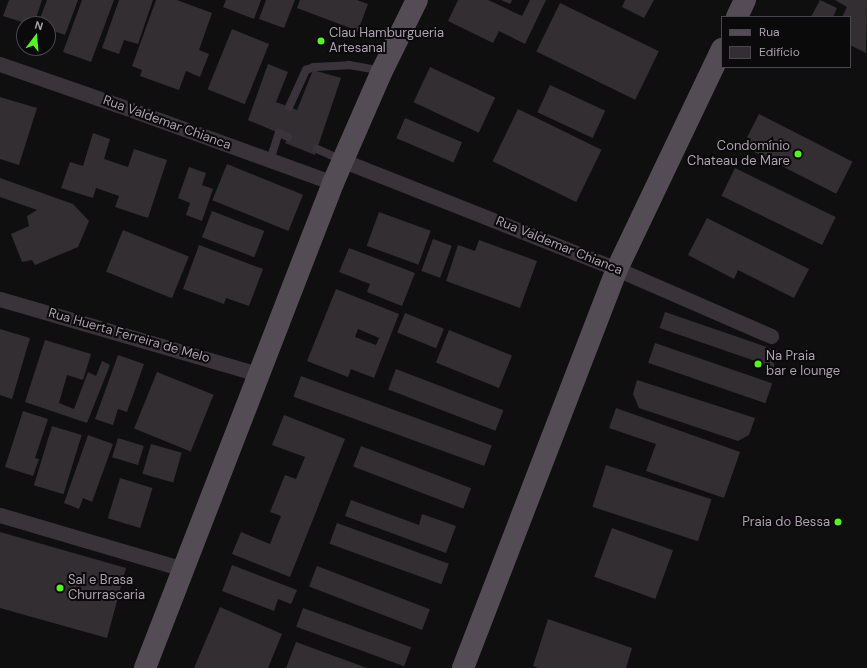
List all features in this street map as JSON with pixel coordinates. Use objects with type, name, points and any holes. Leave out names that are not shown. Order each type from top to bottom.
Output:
[{"type":"main road","points":[[145,668],[333,183],[344,161],[382,71],[417,0]]},
{"type":"main road","points":[[737,16],[745,0]]},
{"type":"main road","points":[[463,668],[616,269],[721,51]]},
{"type":"street","name":"Rua Valdemar Chianca","points":[[0,64],[118,104],[333,183]]},
{"type":"street","name":"Rua Valdemar Chianca","points":[[344,161],[616,269],[771,336]]},
{"type":"street","name":"Rua Huerta Ferreira de Melo","points":[[0,299],[258,374]]},
{"type":"street","points":[[0,515],[184,569]]},
{"type":"lane","points":[[289,107],[306,70],[314,66],[349,65],[382,71]]},
{"type":"lane","points":[[270,160],[279,133],[288,137]]},
{"type":"lane","points":[[316,149],[344,161]]},
{"type":"building","points":[[9,0],[42,0],[37,16],[16,16],[16,20],[3,16]]},
{"type":"building","points":[[47,0],[78,0],[65,35],[56,32],[56,16],[41,16]]},
{"type":"building","points":[[82,0],[114,0],[91,62],[63,52]]},
{"type":"building","points":[[119,0],[153,0],[138,44],[124,40],[119,54],[102,48]]},
{"type":"building","points":[[156,0],[177,0],[212,13],[199,50],[209,54],[200,77],[186,71],[179,90],[140,76],[142,70],[132,66]]},
{"type":"building","points":[[226,0],[261,0],[254,19],[223,7]]},
{"type":"building","points":[[266,0],[295,0],[284,28],[259,19]]},
{"type":"building","points":[[300,0],[357,0],[368,4],[358,31],[297,8]]},
{"type":"building","points":[[458,0],[488,0],[522,16],[530,0],[546,0],[525,44],[499,31],[493,43],[448,21]]},
{"type":"building","points":[[501,0],[512,0],[510,4]]},
{"type":"building","points":[[625,0],[654,0],[644,18],[622,7]]},
{"type":"building","points":[[820,0],[837,8],[833,16],[812,16]]},
{"type":"building","points":[[835,0],[867,0],[866,53],[851,46],[851,16],[842,16],[847,7]]},
{"type":"building","points":[[560,3],[659,51],[635,100],[536,52]]},
{"type":"building","points":[[232,29],[269,44],[245,104],[208,89]]},
{"type":"building","points":[[268,64],[288,72],[276,102],[297,110],[313,70],[341,78],[315,155],[285,143],[288,137],[248,120]]},
{"type":"building","points":[[430,67],[495,97],[479,133],[414,102]]},
{"type":"building","points":[[550,85],[605,111],[593,138],[537,112]]},
{"type":"building","points":[[0,97],[37,108],[19,165],[0,159]]},
{"type":"building","points":[[518,109],[602,150],[576,202],[493,161]]},
{"type":"building","name":"Condomínio Chateau de Mare","points":[[759,114],[853,162],[836,194],[743,146]]},
{"type":"building","points":[[405,118],[462,142],[453,162],[396,138]]},
{"type":"building","points":[[93,133],[110,139],[104,159],[128,167],[134,149],[167,160],[148,218],[115,207],[119,196],[96,188],[93,198],[61,188],[70,162],[83,166]]},
{"type":"building","points":[[227,164],[303,195],[288,231],[212,200]]},
{"type":"building","points":[[189,167],[206,173],[202,185],[213,189],[202,221],[186,215],[190,203],[178,198]]},
{"type":"building","points":[[735,168],[836,217],[822,245],[721,196]]},
{"type":"building","points":[[0,178],[73,204],[89,221],[78,247],[35,265],[32,260],[22,262],[11,234],[29,226],[27,216],[37,210],[0,197]]},
{"type":"building","points":[[212,211],[264,231],[254,257],[202,237]]},
{"type":"building","points":[[379,212],[431,231],[418,265],[367,246]]},
{"type":"building","points":[[707,218],[809,269],[794,298],[738,270],[734,279],[688,255]]},
{"type":"building","points":[[123,230],[189,257],[172,298],[106,272]]},
{"type":"building","points":[[433,239],[452,246],[440,278],[421,271]]},
{"type":"building","points":[[479,240],[537,261],[520,308],[446,281],[458,245],[475,251]]},
{"type":"building","points":[[199,245],[263,269],[249,306],[226,298],[224,304],[183,289]]},
{"type":"building","points":[[349,248],[415,273],[402,306],[367,292],[370,284],[339,272]]},
{"type":"building","points":[[336,289],[399,314],[374,378],[351,369],[348,377],[307,361]],"holes":[[[358,329],[379,338],[376,345],[355,337]]]},
{"type":"building","points":[[665,312],[779,351],[774,367],[659,328]]},
{"type":"building","points":[[405,313],[444,329],[436,348],[397,332]]},
{"type":"building","points":[[0,329],[30,338],[12,399],[0,395]]},
{"type":"building","points":[[449,330],[512,355],[499,388],[436,362]]},
{"type":"building","points":[[45,340],[91,354],[83,380],[67,375],[59,403],[74,409],[88,372],[96,376],[102,361],[110,365],[87,423],[25,402]]},
{"type":"building","points":[[655,343],[772,383],[765,403],[648,363]]},
{"type":"building","points":[[118,355],[144,364],[127,412],[118,409],[113,425],[95,419]]},
{"type":"building","points":[[396,369],[503,410],[495,431],[388,390]]},
{"type":"building","points":[[157,372],[214,395],[191,451],[134,429]]},
{"type":"building","points":[[301,376],[492,445],[484,466],[293,397]]},
{"type":"building","points":[[637,380],[755,418],[749,435],[738,441],[639,408],[633,394]]},
{"type":"building","points":[[616,408],[740,452],[724,498],[646,471],[656,444],[609,428]]},
{"type":"building","points":[[23,411],[48,419],[35,458],[39,459],[33,476],[5,467]]},
{"type":"building","points":[[284,415],[345,439],[290,577],[232,554],[241,532],[270,544],[281,516],[270,512],[285,475],[296,479],[305,457],[272,445]]},
{"type":"building","points":[[52,426],[82,435],[64,494],[34,485]]},
{"type":"building","points":[[88,435],[113,444],[92,502],[83,498],[79,509],[64,503]]},
{"type":"building","points":[[118,438],[144,446],[138,465],[112,457]]},
{"type":"building","points":[[151,444],[182,453],[173,483],[142,474]]},
{"type":"building","points":[[361,446],[471,488],[463,509],[353,467]]},
{"type":"building","points":[[606,465],[712,499],[698,541],[592,507]]},
{"type":"building","points":[[120,478],[153,488],[140,528],[108,518]]},
{"type":"building","points":[[351,500],[419,525],[422,514],[456,526],[446,553],[345,516]]},
{"type":"building","points":[[337,523],[449,564],[441,584],[329,544]]},
{"type":"building","points":[[612,528],[673,550],[655,599],[594,577]]},
{"type":"building","name":"Sal e Brasa Churrascaria","points":[[0,532],[126,568],[107,638],[0,608]]},
{"type":"building","points":[[232,565],[297,590],[291,604],[278,599],[274,611],[222,591]]},
{"type":"building","points":[[317,566],[430,609],[422,630],[309,587]]},
{"type":"building","points":[[220,607],[282,634],[268,668],[194,668]]},
{"type":"building","points":[[303,608],[411,647],[404,666],[296,627]]},
{"type":"building","points":[[548,619],[632,648],[626,668],[538,668],[533,666]]},
{"type":"building","points":[[296,642],[367,668],[286,668]]},
{"type":"place","name":"Clau Hamburgueria Artesanal","points":[[321,41]]},
{"type":"place","name":"Condomínio Chateau de Mare","points":[[798,154]]},
{"type":"place","name":"Na Praia bar e lounge","points":[[758,364]]},
{"type":"place","name":"Praia do Bessa","points":[[838,522]]},
{"type":"place","name":"Sal e Brasa Churrascaria","points":[[60,588]]}]
